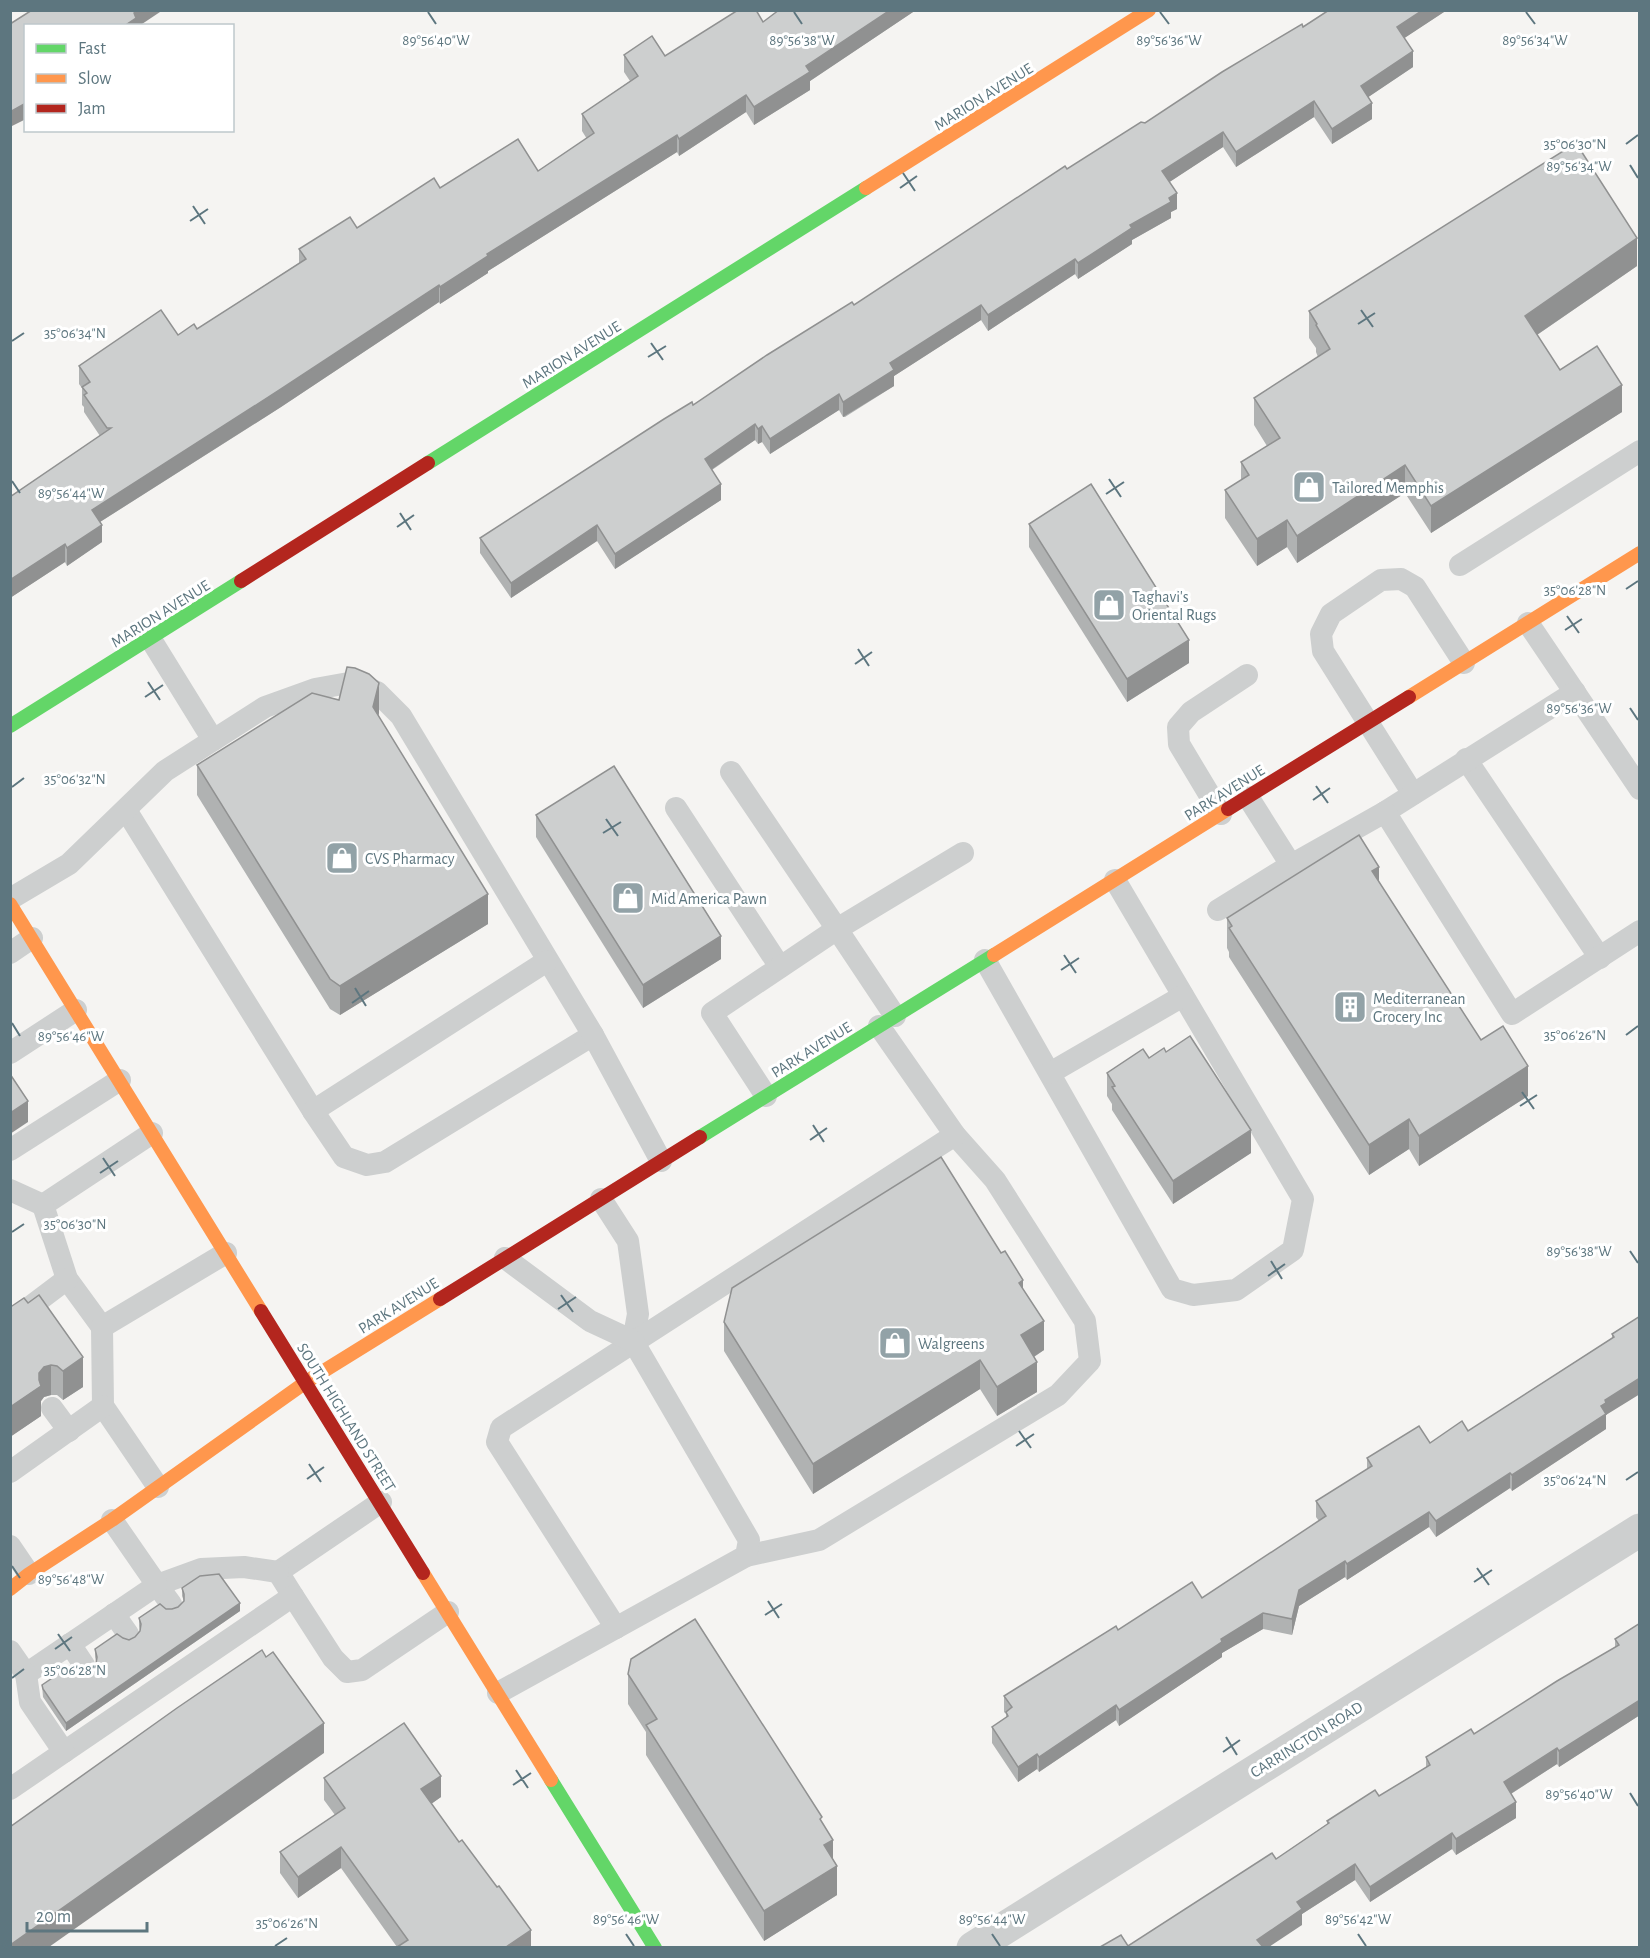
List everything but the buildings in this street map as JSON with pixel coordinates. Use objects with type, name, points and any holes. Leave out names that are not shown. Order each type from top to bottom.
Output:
[{"type":"main road","name":"MARION AVENUE","points":[[10,726],[1149,10]]},
{"type":"main road","name":"PARK AVENUE","points":[[10,1588],[112,1520],[306,1382],[1640,553]]},
{"type":"main road","name":"SOUTH HIGHLAND STREET","points":[[10,904],[655,1947]]},
{"type":"street","name":"CARRINGTON ROAD","points":[[973,1947],[1640,1530]]},
{"type":"lane","points":[[1460,565],[1640,452]]},
{"type":"lane","points":[[1413,794],[1323,651],[1321,634],[1331,614],[1381,580],[1401,579],[1415,586],[1464,663]]},
{"type":"lane","points":[[1528,623],[1640,789]]},
{"type":"lane","points":[[150,638],[213,740]]},
{"type":"lane","points":[[1221,814],[1179,744],[1178,727],[1191,712],[1247,675]]},
{"type":"lane","points":[[10,898],[69,864],[165,771],[265,707],[315,689],[354,682],[377,692],[400,716],[593,1035],[661,1161]]},
{"type":"lane","points":[[1218,910],[1291,865],[1385,812],[1466,759],[1575,693]]},
{"type":"lane","points":[[1466,759],[1600,958]]},
{"type":"lane","points":[[498,1693],[746,1556],[819,1540],[1058,1395],[1090,1361],[1085,1321],[995,1180],[955,1134],[887,1021],[837,929],[731,772]]},
{"type":"lane","points":[[1248,797],[1291,865]]},
{"type":"lane","points":[[676,808],[780,967]]},
{"type":"lane","points":[[126,810],[344,1157],[367,1165],[386,1162],[593,1035]]},
{"type":"lane","points":[[1385,812],[1512,1014],[1640,931]]},
{"type":"lane","points":[[766,1096],[712,1013],[837,929],[963,853]]},
{"type":"lane","points":[[985,960],[1172,1289],[1193,1295],[1236,1290],[1293,1250],[1303,1200],[1115,880]]},
{"type":"lane","points":[[10,953],[32,938]]},
{"type":"lane","points":[[313,1111],[547,961]]},
{"type":"lane","points":[[1050,1073],[1183,996]]},
{"type":"lane","points":[[10,1053],[76,1010]]},
{"type":"lane","points":[[10,1150],[120,1080]]},
{"type":"lane","points":[[43,1205],[152,1133]]},
{"type":"lane","points":[[616,1628],[497,1442],[501,1428],[955,1134]]},
{"type":"lane","points":[[10,1190],[43,1205],[68,1279],[102,1327],[103,1406],[158,1487]]},
{"type":"lane","points":[[601,1199],[628,1240],[638,1314],[633,1341]]},
{"type":"lane","points":[[102,1327],[226,1253]]},
{"type":"lane","points":[[505,1258],[590,1321],[633,1341],[749,1540],[746,1556]]},
{"type":"lane","points":[[10,1322],[68,1279]]},
{"type":"lane","points":[[10,1472],[103,1406]]},
{"type":"lane","points":[[52,1408],[69,1431]]},
{"type":"lane","points":[[26,1674],[157,1586],[201,1569],[244,1568],[278,1572],[381,1503]]},
{"type":"lane","points":[[112,1520],[171,1604]]},
{"type":"lane","points":[[10,1546],[29,1574]]},
{"type":"lane","points":[[278,1572],[333,1658],[347,1672],[362,1670],[448,1612]]},
{"type":"lane","points":[[10,1789],[64,1752],[114,1708],[201,1647],[293,1596]]},
{"type":"lane","points":[[114,1614],[128,1634]]},
{"type":"lane","points":[[70,1644],[84,1665]]},
{"type":"lane","points":[[10,1651],[26,1674],[30,1702],[64,1752]]},
{"type":"traffic: fast","points":[[428,463],[866,188]]},
{"type":"traffic: fast","points":[[10,726],[241,581]]},
{"type":"traffic: fast","points":[[700,1137],[994,955]]},
{"type":"traffic: fast","points":[[551,1780],[655,1948]]},
{"type":"traffic: slow","points":[[866,188],[1149,10]]},
{"type":"traffic: slow","points":[[1409,697],[1640,553]]},
{"type":"traffic: slow","points":[[994,955],[1228,809]]},
{"type":"traffic: slow","points":[[10,904],[261,1311]]},
{"type":"traffic: slow","points":[[10,1589],[112,1520],[306,1382],[440,1299]]},
{"type":"traffic: slow","points":[[423,1573],[551,1780]]},
{"type":"traffic: jam","points":[[241,581],[428,463]]},
{"type":"traffic: jam","points":[[1228,809],[1409,697]]},
{"type":"traffic: jam","points":[[440,1299],[700,1137]]},
{"type":"traffic: jam","points":[[261,1311],[423,1573]]},
{"type":"place","name":"Tailored Memphis","points":[[1309,487]]},
{"type":"place","name":"Taghavi's Oriental Rugs","points":[[1109,605]]},
{"type":"place","name":"CVS Pharmacy","points":[[342,858]]},
{"type":"place","name":"Mid America Pawn","points":[[628,898]]},
{"type":"place","name":"Mediterranean Grocery Inc","points":[[1350,1007]]},
{"type":"place","name":"Walgreens","points":[[895,1343]]}]
